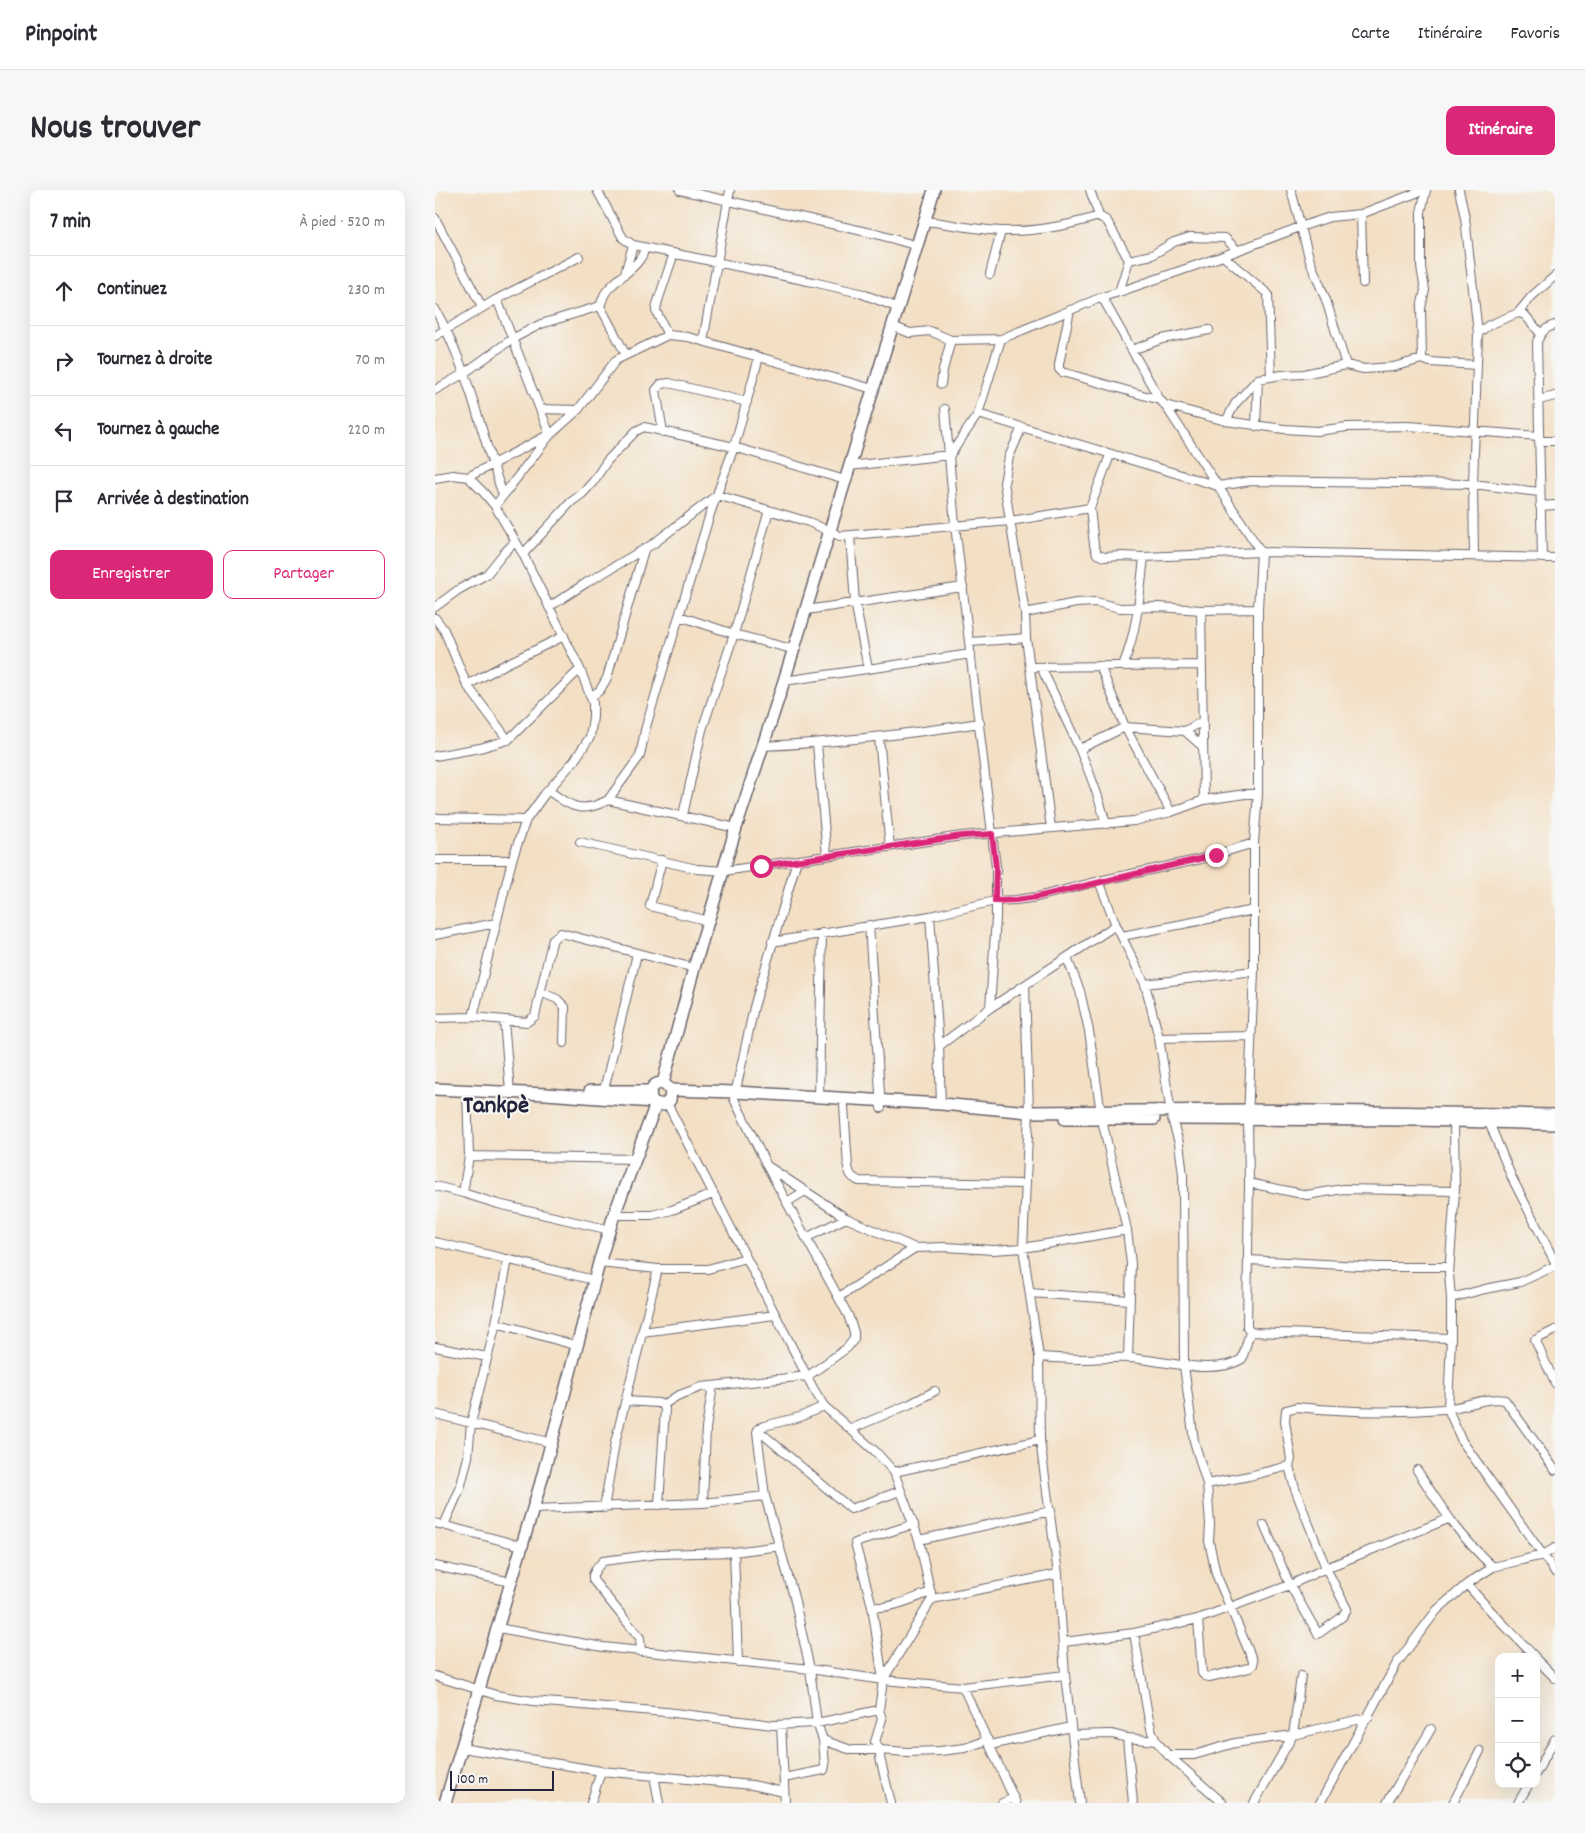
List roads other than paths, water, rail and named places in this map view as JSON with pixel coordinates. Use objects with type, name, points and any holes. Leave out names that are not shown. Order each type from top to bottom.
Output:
[{"type":"main road","points":[[445,1803],[552,1443],[599,1263],[614,1215],[662,1096],[694,968],[736,828],[784,681],[934,190]]},
{"type":"main road","points":[[435,1089],[546,1094],[819,1098],[1029,1115],[1248,1115],[1420,1120],[1555,1115]]},
{"type":"main road","points":[[546,1094],[604,1090],[662,1096]]},
{"type":"main road","points":[[734,1096],[844,1106],[941,1104],[1029,1115]]},
{"type":"main road","points":[[1488,1118],[1555,1124]]},
{"type":"street","points":[[597,190],[623,238],[633,245],[860,293],[899,308]]},
{"type":"street","points":[[679,190],[851,228],[918,246]]},
{"type":"street","points":[[703,341],[729,190]]},
{"type":"street","points":[[1089,190],[1099,216],[1107,221],[1129,260],[1119,292]]},
{"type":"street","points":[[1291,190],[1310,260],[1327,300],[1346,365]]},
{"type":"street","points":[[893,326],[910,333],[929,331],[951,340],[1001,339],[1102,296],[1119,292],[1223,256],[1330,217],[1361,214],[1425,190]]},
{"type":"street","points":[[1422,359],[1421,308],[1425,290],[1421,267],[1421,212],[1425,190]]},
{"type":"street","points":[[1459,190],[1465,218],[1478,333],[1473,484],[1474,556]]},
{"type":"street","points":[[1361,214],[1363,284]]},
{"type":"street","points":[[926,221],[1001,231],[1068,226],[1099,216]]},
{"type":"street","points":[[435,218],[482,307]]},
{"type":"street","points":[[990,274],[1001,231]]},
{"type":"street","points":[[1129,260],[1152,255],[1174,242],[1190,237],[1225,238],[1237,250]]},
{"type":"street","points":[[625,273],[633,245]]},
{"type":"street","points":[[626,355],[600,306],[605,293],[625,273],[636,266],[645,248]]},
{"type":"street","points":[[668,335],[656,311],[674,253]]},
{"type":"street","points":[[1223,256],[1268,294],[1271,377]]},
{"type":"street","points":[[435,336],[482,307],[579,257]]},
{"type":"street","points":[[1478,333],[1489,325],[1518,313],[1532,296],[1555,276]]},
{"type":"street","points":[[1039,1357],[1128,1358],[1184,1366],[1211,1366],[1236,1363],[1242,1359],[1250,1332],[1247,1327],[1249,1260],[1248,1115],[1254,971],[1254,843],[1258,794],[1261,552],[1162,403],[1102,296]]},
{"type":"street","points":[[497,299],[550,435]]},
{"type":"street","points":[[435,390],[463,374],[512,339],[541,324],[600,306]]},
{"type":"street","points":[[435,309],[447,329],[503,495]]},
{"type":"street","points":[[1070,310],[1059,364],[1059,369],[1062,372],[1226,421],[1256,426],[1317,431],[1347,427],[1409,426],[1475,430],[1555,441]]},
{"type":"street","points":[[1518,313],[1525,315],[1541,333]]},
{"type":"street","points":[[1542,558],[1537,342],[1541,333],[1547,327],[1555,324]]},
{"type":"street","points":[[1133,350],[1162,339],[1209,330]]},
{"type":"street","points":[[495,506],[550,435],[578,410],[616,360],[668,335],[676,334],[703,341],[873,389]]},
{"type":"street","points":[[849,466],[950,455],[978,414],[1001,339]]},
{"type":"street","points":[[941,384],[951,340]]},
{"type":"street","points":[[548,790],[565,802],[580,808],[598,806],[608,800],[640,756],[645,730],[679,616],[734,447],[759,357]]},
{"type":"street","points":[[1226,421],[1235,404],[1258,379],[1304,374],[1346,365],[1364,369],[1393,367],[1422,359],[1477,365]]},
{"type":"street","points":[[1256,426],[1258,379]]},
{"type":"street","points":[[663,432],[656,390],[661,384],[669,383],[747,402]]},
{"type":"street","points":[[1539,400],[1555,396]]},
{"type":"street","points":[[540,409],[578,410]]},
{"type":"street","points":[[945,409],[955,525],[996,867],[996,918],[990,1008]]},
{"type":"street","points":[[978,414],[1218,486],[1251,481],[1473,484],[1539,492]]},
{"type":"street","points":[[523,554],[571,502],[593,482],[607,461],[636,431],[644,427],[734,447],[845,480]]},
{"type":"street","points":[[1022,427],[1009,458],[1004,483],[1025,613],[1026,638],[1051,828]]},
{"type":"street","points":[[435,476],[453,475],[468,477],[550,435]]},
{"type":"street","points":[[1110,455],[1090,508],[1094,545],[1097,554],[1104,557],[1261,552],[1555,558]]},
{"type":"street","points":[[468,477],[495,506],[523,554],[593,702],[590,737],[574,761],[548,790],[526,820],[512,860],[473,1017]]},
{"type":"street","points":[[717,495],[809,522],[840,536],[1009,521],[1090,508]]},
{"type":"street","points":[[549,607],[643,550],[717,495]]},
{"type":"street","points":[[1540,506],[1555,506]]},
{"type":"street","points":[[683,815],[702,730],[734,634],[769,510]]},
{"type":"street","points":[[850,536],[855,602],[868,669]]},
{"type":"street","points":[[435,607],[458,590],[487,574],[515,542]]},
{"type":"street","points":[[591,698],[600,690],[607,678],[643,550]]},
{"type":"street","points":[[1123,666],[1131,644],[1144,557]]},
{"type":"street","points":[[806,610],[963,587]]},
{"type":"street","points":[[1025,613],[1076,603],[1096,602],[1120,608],[1259,609]]},
{"type":"street","points":[[1201,610],[1204,800]]},
{"type":"street","points":[[679,616],[792,650]]},
{"type":"street","points":[[435,618],[444,630],[467,685],[508,740]]},
{"type":"street","points":[[467,685],[563,636]]},
{"type":"street","points":[[970,642],[1026,638]]},
{"type":"street","points":[[784,681],[971,654]]},
{"type":"street","points":[[1031,667],[1201,665]]},
{"type":"street","points":[[1100,666],[1125,727],[1171,812]]},
{"type":"street","points":[[1041,667],[1080,749],[1100,800],[1106,824]]},
{"type":"street","points":[[435,756],[480,748],[508,740],[579,669]]},
{"type":"street","points":[[1080,749],[1125,727],[1185,731],[1203,721]]},
{"type":"street","points":[[762,746],[817,744],[879,738],[980,723]]},
{"type":"street","points":[[1185,731],[1203,747]]},
{"type":"street","points":[[879,738],[890,847]]},
{"type":"street","points":[[817,744],[827,856]]},
{"type":"street","points":[[580,842],[697,869],[724,871],[992,834],[1134,821],[1171,812],[1204,800],[1258,794]]},
{"type":"street","points":[[608,800],[736,828]]},
{"type":"street","points":[[435,818],[526,820]]},
{"type":"street","points":[[772,942],[930,916],[995,901],[1037,897],[1099,881],[1201,860],[1254,843]]},
{"type":"street","points":[[435,860],[512,860]]},
{"type":"street","points":[[662,860],[650,906],[709,920]]},
{"type":"street","points":[[626,1401],[663,1405],[691,1390],[808,1376],[847,1348],[854,1339],[852,1324],[839,1297],[767,1166],[734,1096],[754,1007],[797,860]]},
{"type":"street","points":[[1099,881],[1116,925],[1145,984],[1159,1038],[1171,1115],[1179,1143],[1183,1174],[1184,1366],[1194,1441],[1207,1484],[1210,1524],[1209,1541],[1216,1574],[1253,1661],[1253,1665],[1249,1668],[1209,1677],[1205,1676],[1202,1673],[1198,1619]]},
{"type":"street","points":[[1122,936],[1254,910]]},
{"type":"street","points":[[930,916],[941,1104]]},
{"type":"street","points":[[435,935],[496,923]]},
{"type":"street","points":[[869,925],[881,1104]]},
{"type":"street","points":[[939,1046],[990,1008],[1116,925]]},
{"type":"street","points":[[435,1018],[473,1017],[527,1022],[531,1020],[535,1016],[553,939],[561,933],[694,968]]},
{"type":"street","points":[[819,1098],[822,933]]},
{"type":"street","points":[[604,1090],[637,954]]},
{"type":"street","points":[[1067,958],[1080,991],[1102,1116],[1127,1230],[1131,1264],[1128,1358]]},
{"type":"street","points":[[1145,984],[1254,971]]},
{"type":"street","points":[[1025,986],[1029,1115],[1023,1248],[1039,1357],[1040,1440],[1058,1574],[1065,1675],[1080,1803]]},
{"type":"street","points":[[540,992],[557,999],[565,1007],[564,1043]]},
{"type":"street","points":[[504,1020],[511,1092]]},
{"type":"street","points":[[1159,1038],[1251,1036]]},
{"type":"street","points":[[463,1193],[469,1156],[467,1090]]},
{"type":"street","points":[[662,1096],[824,1406],[851,1429],[894,1472],[914,1524],[932,1595],[883,1680]]},
{"type":"street","points":[[844,1106],[849,1174],[852,1178],[859,1181],[1026,1184]]},
{"type":"street","points":[[1456,1118],[1455,1191],[1449,1267],[1451,1338],[1448,1409],[1462,1441],[1555,1572]]},
{"type":"street","points":[[1451,1298],[1520,1282],[1555,1264],[1511,1178],[1488,1118]]},
{"type":"street","points":[[469,1156],[635,1160]]},
{"type":"street","points":[[767,1166],[846,1218],[915,1248],[946,1247],[993,1250],[1023,1248],[1127,1230]]},
{"type":"street","points":[[1249,1183],[1307,1195],[1343,1189],[1455,1191]]},
{"type":"street","points":[[435,1186],[499,1204],[610,1230]]},
{"type":"street","points":[[787,1202],[805,1191]]},
{"type":"street","points":[[614,1215],[653,1215],[672,1210],[713,1194]]},
{"type":"street","points":[[806,1238],[846,1218]]},
{"type":"street","points":[[435,1242],[594,1280]]},
{"type":"street","points":[[839,1297],[915,1248]]},
{"type":"street","points":[[599,1263],[658,1269],[708,1269],[745,1258]]},
{"type":"street","points":[[444,1525],[460,1489],[469,1457],[471,1423],[496,1322],[508,1259]]},
{"type":"street","points":[[1249,1260],[1379,1267],[1449,1267]]},
{"type":"street","points":[[604,1508],[608,1478],[658,1269]]},
{"type":"street","points":[[1030,1293],[1129,1300]]},
{"type":"street","points":[[642,1332],[775,1314]]},
{"type":"street","points":[[496,1322],[578,1346]]},
{"type":"street","points":[[1555,1330],[1535,1340],[1555,1384]]},
{"type":"street","points":[[1250,1332],[1451,1338]]},
{"type":"street","points":[[435,1347],[487,1357]]},
{"type":"street","points":[[703,1503],[706,1428],[713,1386]]},
{"type":"street","points":[[851,1429],[910,1404],[935,1391]]},
{"type":"street","points":[[1263,1525],[1290,1585],[1319,1634],[1342,1618],[1347,1608],[1326,1568],[1295,1489],[1289,1466],[1291,1459],[1285,1410],[1297,1407],[1381,1412],[1448,1409],[1496,1398],[1505,1400],[1555,1470]]},
{"type":"street","points":[[659,1505],[665,1421],[663,1405]]},
{"type":"street","points":[[758,1430],[764,1426],[800,1417],[824,1406]]},
{"type":"street","points":[[435,1414],[552,1443]]},
{"type":"street","points":[[758,1430],[851,1509],[900,1491]]},
{"type":"street","points":[[758,1430],[765,1496],[780,1546],[810,1669],[817,1722],[823,1740],[825,1766],[824,1770],[784,1778]]},
{"type":"street","points":[[894,1472],[1040,1440]]},
{"type":"street","points":[[1207,1484],[1274,1471],[1289,1466]]},
{"type":"street","points":[[1417,1470],[1448,1519],[1477,1553],[1493,1567]]},
{"type":"street","points":[[533,1509],[604,1508],[703,1503],[765,1496]]},
{"type":"street","points":[[919,1540],[1051,1511]]},
{"type":"street","points":[[1064,1642],[1134,1633],[1198,1619],[1290,1585],[1326,1568],[1448,1519]]},
{"type":"street","points":[[435,1523],[522,1546]]},
{"type":"street","points":[[891,1803],[880,1758],[880,1750],[875,1742],[882,1719],[879,1710],[883,1680],[872,1606],[855,1543],[914,1524]]},
{"type":"street","points":[[641,1652],[640,1638],[593,1580],[596,1569],[603,1561],[658,1554],[734,1552],[780,1546]]},
{"type":"street","points":[[1320,1803],[1397,1663],[1437,1610],[1467,1584],[1493,1567],[1543,1555],[1555,1548]]},
{"type":"street","points":[[734,1552],[738,1662]]},
{"type":"street","points":[[436,1568],[512,1582]]},
{"type":"street","points":[[872,1606],[879,1607],[932,1595],[1058,1574]]},
{"type":"street","points":[[1467,1584],[1485,1606],[1510,1629],[1531,1653]]},
{"type":"street","points":[[498,1628],[641,1652],[810,1669],[883,1680],[963,1687],[1065,1675]]},
{"type":"street","points":[[1134,1633],[1148,1715],[1156,1741],[1167,1754],[1223,1803]]},
{"type":"street","points":[[1540,1663],[1555,1678]]},
{"type":"street","points":[[435,1676],[496,1695],[533,1701],[665,1712],[781,1725],[817,1722],[879,1710]]},
{"type":"street","points":[[1255,1803],[1293,1735],[1301,1676]]},
{"type":"street","points":[[963,1687],[1015,1801],[1001,1803]]},
{"type":"street","points":[[1167,1754],[1194,1755],[1235,1743],[1293,1735],[1369,1717]]},
{"type":"street","points":[[781,1725],[785,1803]]},
{"type":"street","points":[[1387,1803],[1431,1729]]},
{"type":"street","points":[[823,1740],[851,1750],[907,1752],[965,1748],[989,1742],[1071,1731],[1112,1734],[1127,1738],[1156,1741]]},
{"type":"street","points":[[1127,1738],[1133,1803]]},
{"type":"street","points":[[1540,1768],[1552,1753],[1555,1740]]},
{"type":"street","points":[[462,1748],[601,1771],[752,1785],[784,1792]]},
{"type":"street","points":[[1453,1803],[1480,1751]]},
{"type":"street","points":[[591,1803],[601,1771]]},
{"type":"street","points":[[654,1775],[659,1803]]},
{"type":"street","points":[[1518,1803],[1527,1788]]},
{"type":"district","name":"Tankpè","points":[[496,1103]]}]
